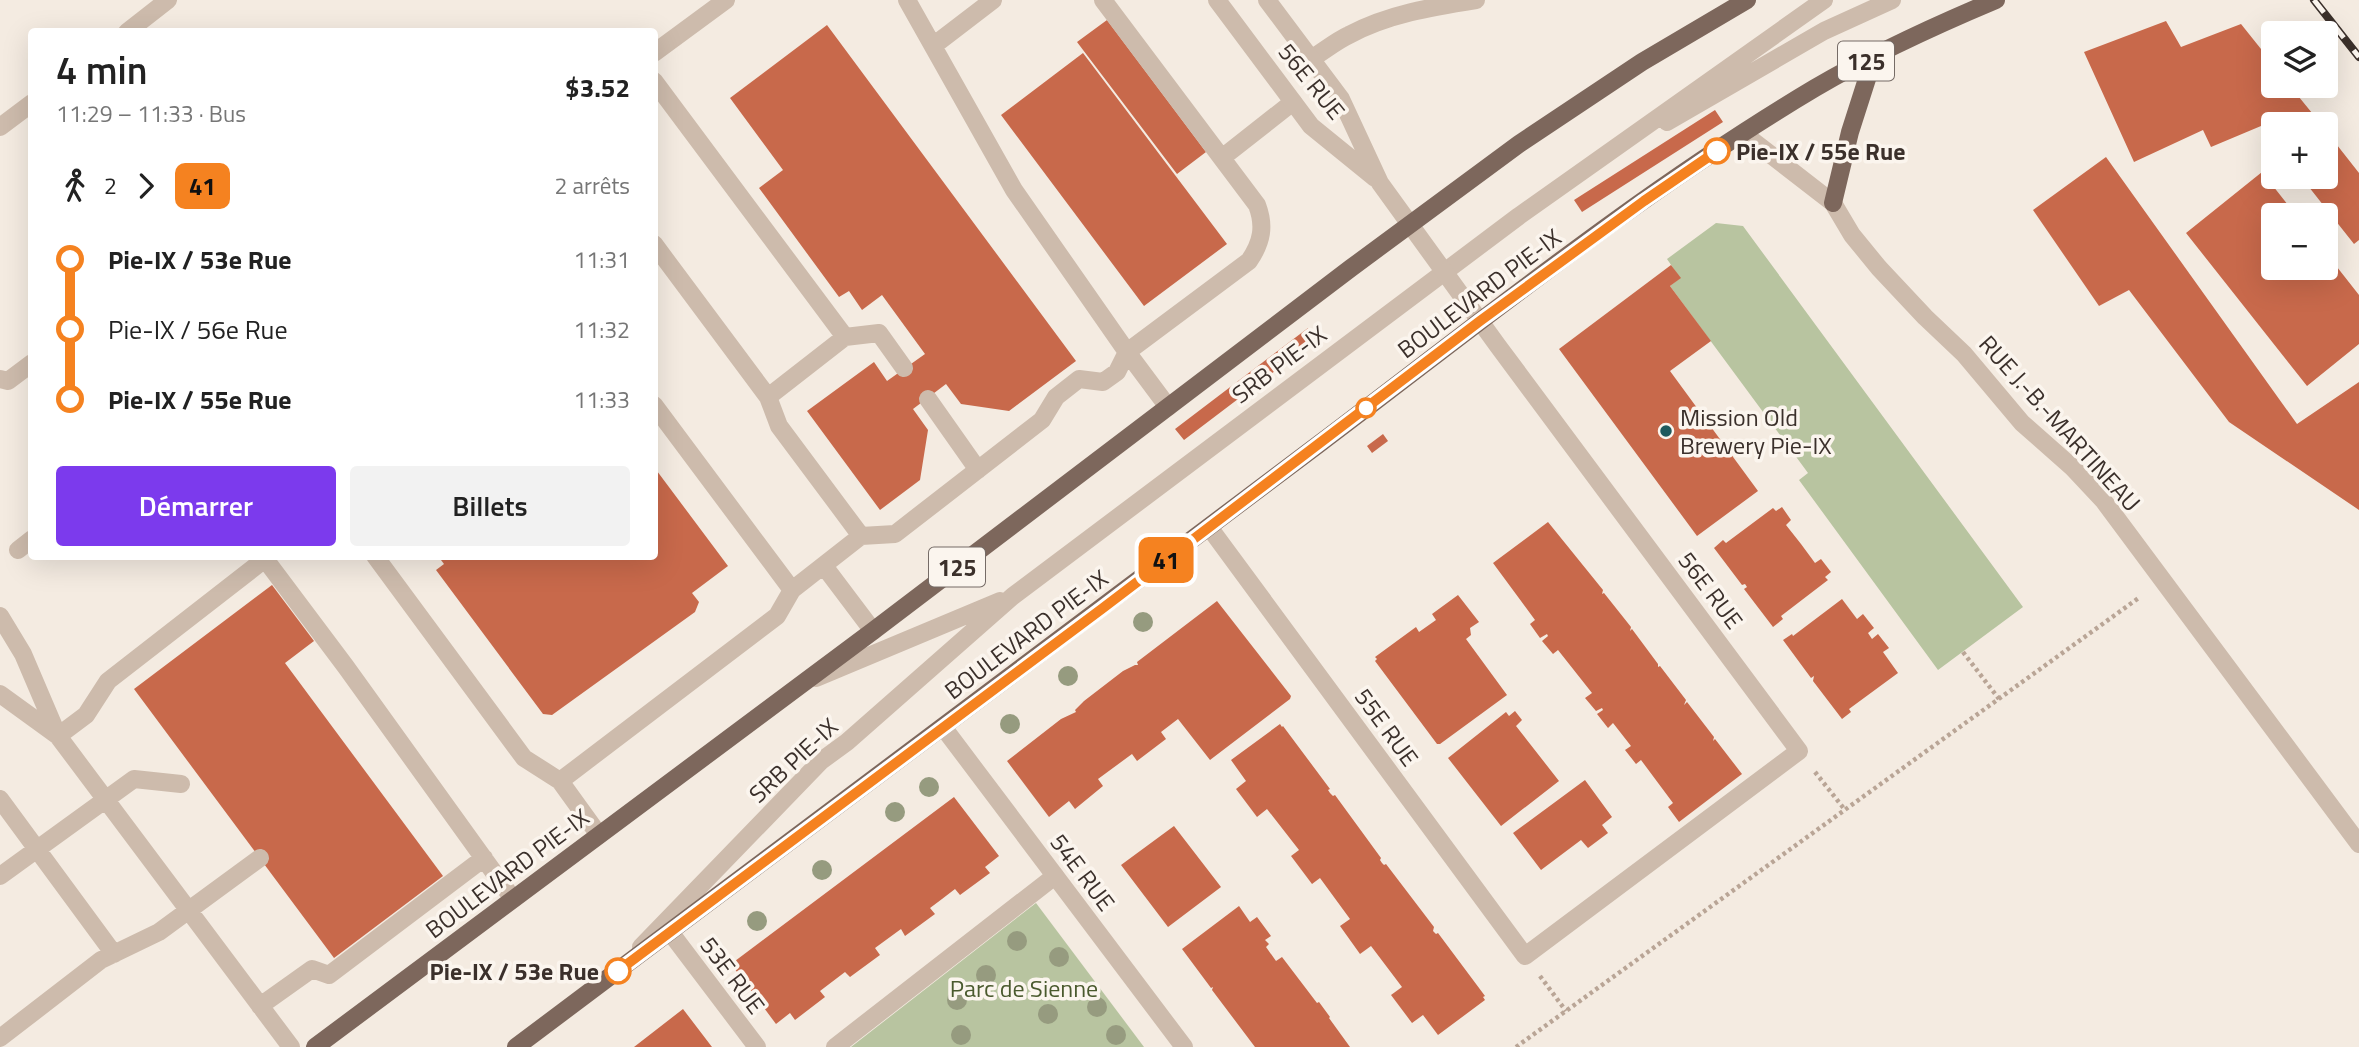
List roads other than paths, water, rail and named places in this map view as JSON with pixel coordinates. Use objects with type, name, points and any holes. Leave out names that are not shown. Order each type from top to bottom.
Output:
[{"type":"main road","name":"BOULEVARD PIE-IX","points":[[315,1047],[1519,144],[1614,80],[1746,0]]},
{"type":"main road","name":"BOULEVARD PIE-IX","points":[[516,1047],[1480,321],[1644,201],[1819,86],[1935,26],[1996,0]]},
{"type":"main road","points":[[1833,203],[1850,132],[1874,57]]},
{"type":"street","points":[[132,28],[168,0]]},
{"type":"street","points":[[658,50],[726,0]]},
{"type":"street","points":[[907,0],[1014,190],[1168,407]]},
{"type":"street","points":[[933,46],[993,0]]},
{"type":"street","points":[[561,781],[777,616],[792,590],[861,536],[895,534],[1042,420],[1056,397],[1079,379],[1102,382],[1117,372],[1127,352],[1249,261],[1259,244],[1262,224],[1257,205],[1103,0]]},
{"type":"street","name":"56E RUE","points":[[1217,0],[1311,126],[1380,183]]},
{"type":"street","name":"56E RUE","points":[[1268,0],[1341,99],[1380,183],[1800,751],[1525,956]]},
{"type":"street","points":[[1311,59],[1348,35],[1374,24],[1419,9],[1476,0]]},
{"type":"street","name":"SRB PIE-IX","points":[[618,971],[821,761],[847,742],[1013,596],[1444,271],[1576,174],[1824,0]]},
{"type":"street","name":"SRB PIE-IX","points":[[1576,174],[1825,32],[1892,0]]},
{"type":"street","points":[[658,85],[845,337]]},
{"type":"street","points":[[1223,157],[1293,102]]},
{"type":"street","points":[[0,127],[28,106]]},
{"type":"street","name":"RUE J.-B.-MARTINEAU","points":[[1744,134],[1833,203],[1852,235],[1879,268],[1964,354],[2021,423],[2073,468],[2103,500],[2359,844]]},
{"type":"street","points":[[658,249],[768,397],[779,426],[861,536]]},
{"type":"street","points":[[768,397],[845,337],[879,333],[904,369]]},
{"type":"street","points":[[0,379],[8,381],[28,366]]},
{"type":"street","points":[[928,399],[978,470]]},
{"type":"street","points":[[658,410],[792,590]]},
{"type":"street","name":"55E RUE","points":[[1209,527],[1525,956]]},
{"type":"street","points":[[58,736],[86,715],[108,681],[264,560]]},
{"type":"street","points":[[266,560],[513,899]]},
{"type":"street","points":[[378,560],[524,758],[561,781],[599,835]]},
{"type":"street","points":[[824,566],[873,631]]},
{"type":"street","name":"SRB PIE-IX","points":[[802,684],[1013,596]]},
{"type":"street","points":[[0,616],[23,654],[58,736],[291,1047]]},
{"type":"street","points":[[0,694],[58,736]]},
{"type":"street","name":"54E RUE","points":[[943,727],[1184,1047]]},
{"type":"street","points":[[0,877],[134,779],[181,783]]},
{"type":"street","points":[[0,799],[114,954]]},
{"type":"street","points":[[0,1038],[101,960],[159,932],[260,858]]},
{"type":"street","points":[[260,1006],[312,969],[330,975],[484,858]]},
{"type":"street","points":[[835,1047],[1055,876]]},
{"type":"street","name":"53E RUE","points":[[670,932],[757,1047]]},
{"type":"railway","points":[[2314,0],[2359,57]]},
{"type":"place","name":"Pie-IX / 55e Rue","points":[[1717,151]]},
{"type":"place","name":"Mission Old Brewery Pie-IX","points":[[1666,431]]},
{"type":"place","name":"Pie-IX / 53e Rue","points":[[618,971]]},
{"type":"park label","name":"Parc de Sienne","points":[[1024,988]]}]
